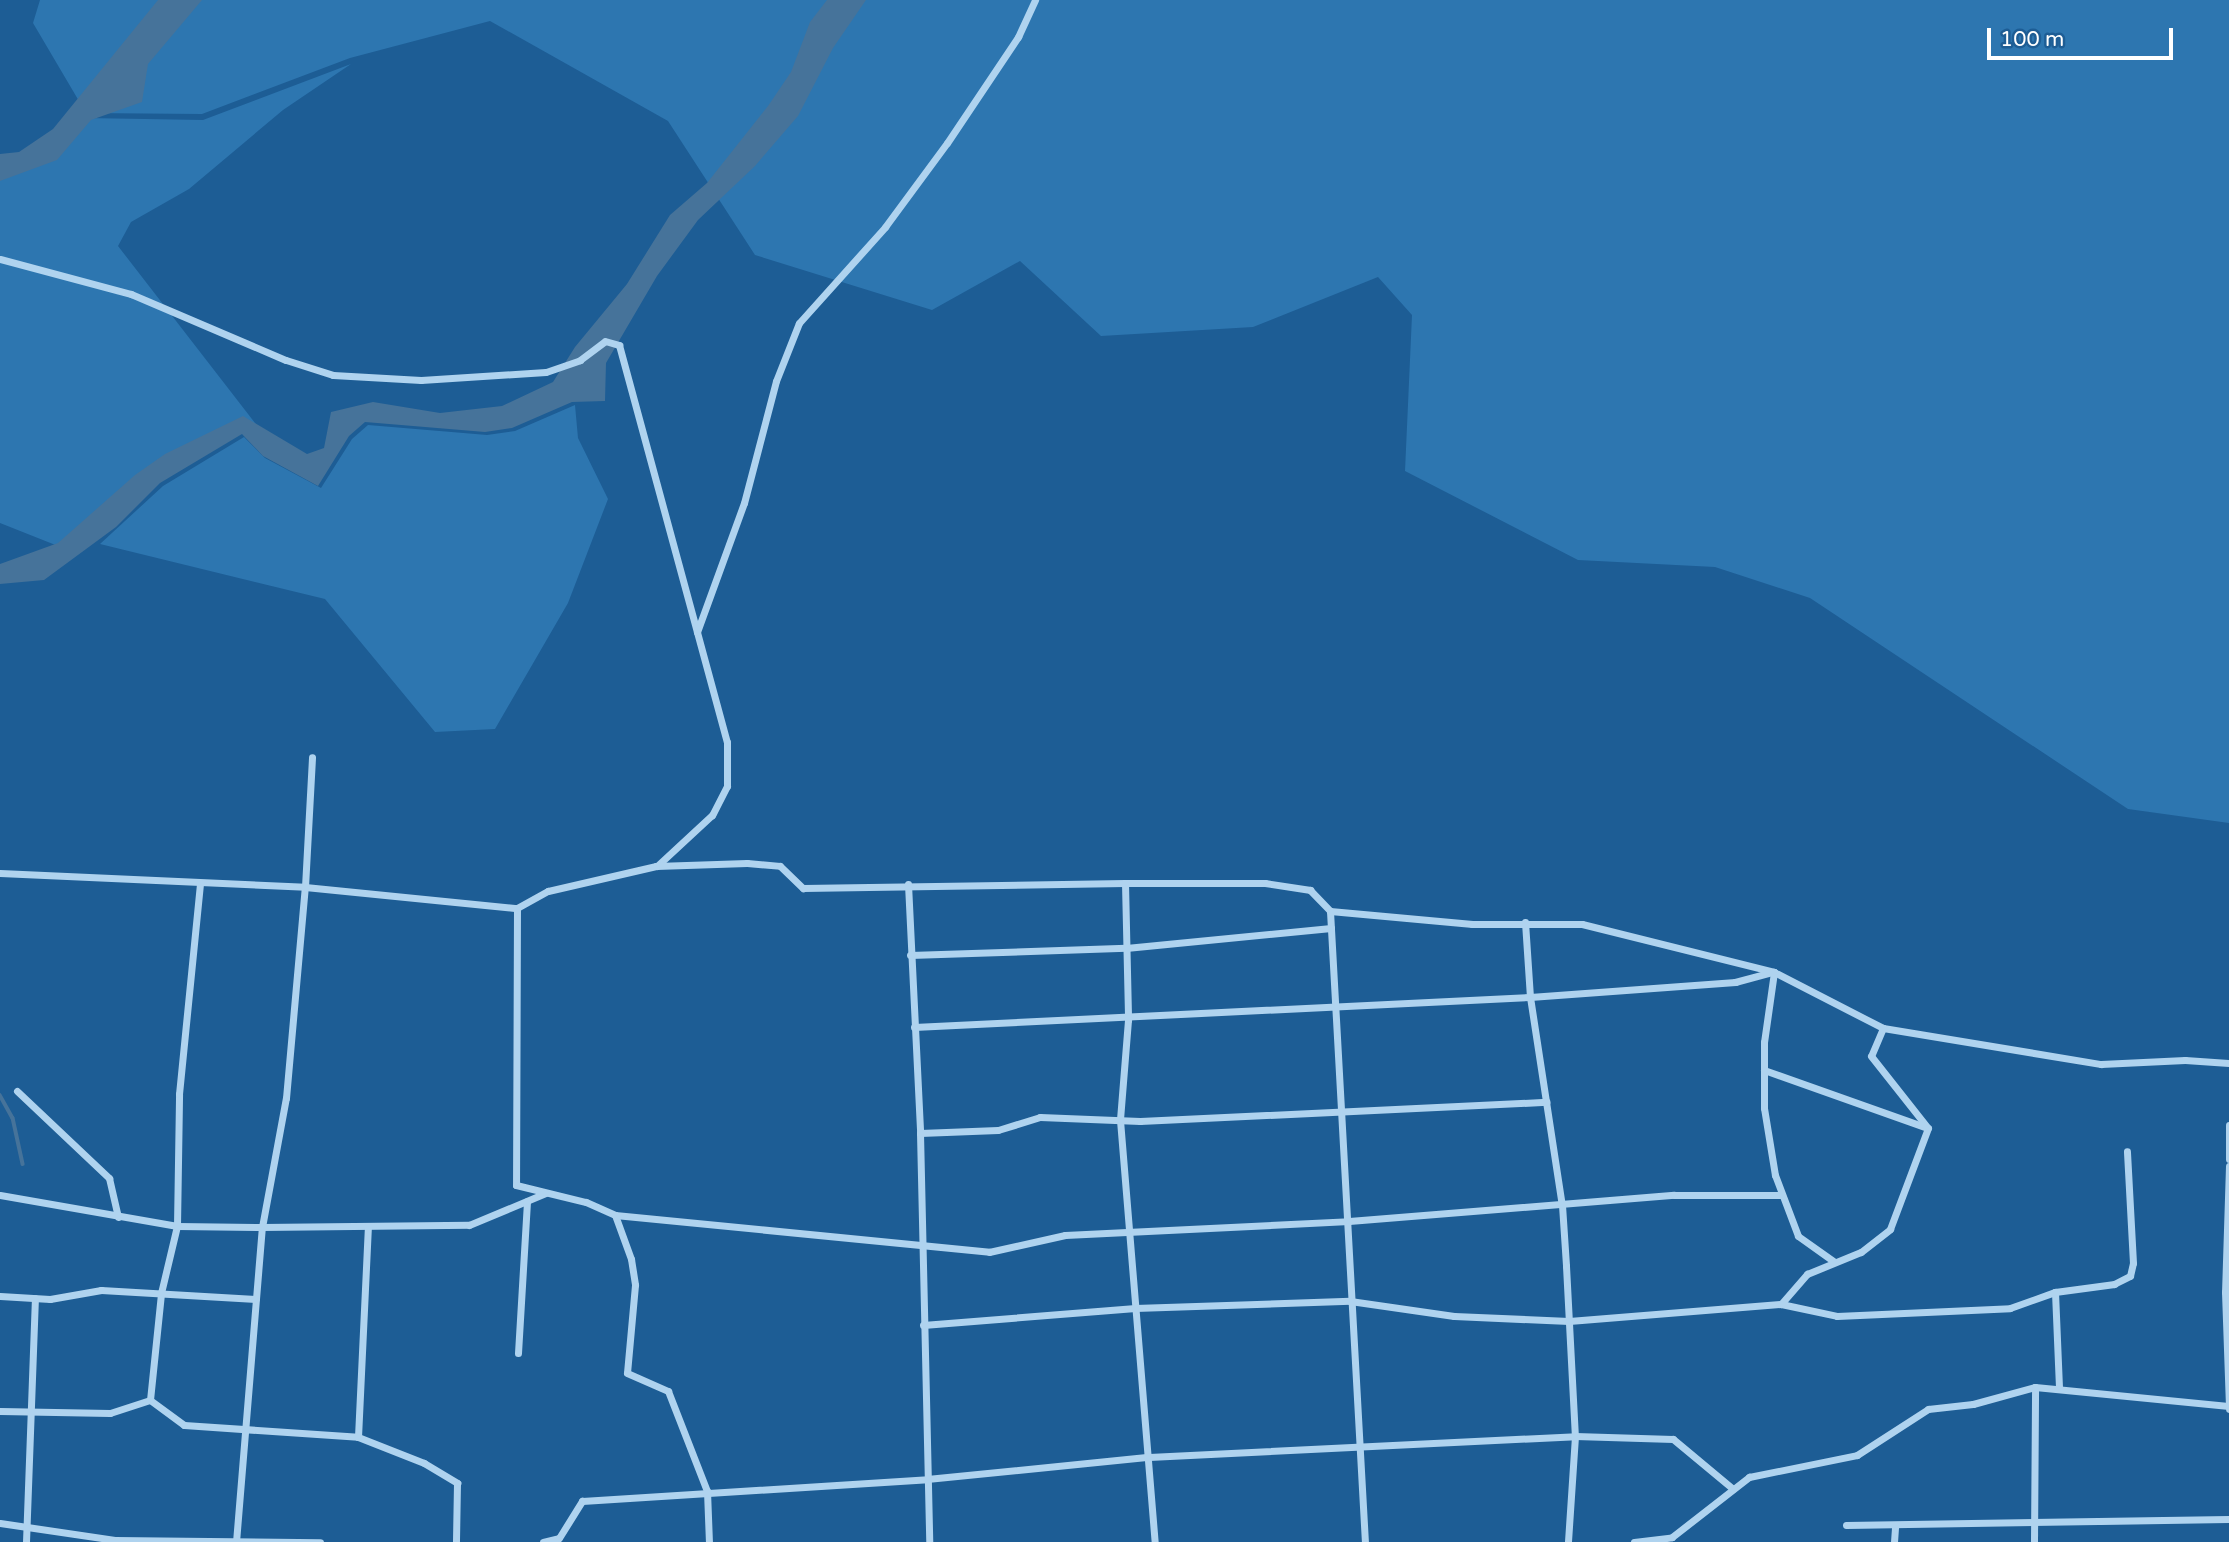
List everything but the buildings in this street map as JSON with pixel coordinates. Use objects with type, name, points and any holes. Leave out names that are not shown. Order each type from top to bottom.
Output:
[{"type":"street","points":[[697,632],[744,503],[776,381],[799,323],[885,227],[947,143],[1018,37],[1035,0]]},
{"type":"street","points":[[0,259],[131,295],[333,375],[421,380],[546,372],[612,341],[619,345],[727,741],[727,786],[712,815],[656,866]]},
{"type":"street","points":[[235,1540],[262,1227],[285,1098],[305,887],[312,757]]},
{"type":"street","points":[[0,873],[305,887],[517,908],[548,891],[656,866],[780,866],[803,888],[908,884],[1125,883],[1290,885],[1310,890],[1330,911],[1365,1542]]},
{"type":"street","points":[[150,1400],[161,1293],[177,1226],[179,1094],[200,883]]},
{"type":"street","points":[[1125,883],[1128,1020],[1120,1120],[1126,1230],[1155,1542]]},
{"type":"street","points":[[908,884],[920,1133],[929,1542]]},
{"type":"street","points":[[517,908],[516,1185],[586,1202],[615,1215],[923,1248],[989,1252],[1065,1235],[1126,1230],[1349,1221],[1674,1195],[1782,1195]]},
{"type":"street","points":[[1330,911],[1472,924],[1582,924],[1774,972],[1883,1028],[2101,1064],[2185,1060],[2229,1063]]},
{"type":"street","points":[[1525,922],[1530,997],[1562,1205],[1575,1436],[1568,1542]]},
{"type":"street","points":[[910,955],[1126,948],[1331,928]]},
{"type":"street","points":[[914,1027],[1128,1020],[1335,1006],[1530,997],[1735,982],[1774,972]]},
{"type":"street","points":[[1774,972],[1764,1070],[1764,1108],[1782,1195],[1798,1236],[1833,1261]]},
{"type":"street","points":[[1883,1028],[1871,1056],[1928,1128]]},
{"type":"street","points":[[1764,1070],[1928,1128]]},
{"type":"street","points":[[17,1091],[109,1178],[118,1217]]},
{"type":"street","points":[[920,1133],[998,1130],[1040,1117],[1120,1120],[1547,1102]]},
{"type":"street","points":[[2229,1125],[2229,1159]]},
{"type":"street","points":[[1781,1304],[1807,1274],[1879,1242],[1890,1229],[1928,1128]]},
{"type":"street","points":[[923,1325],[1135,1308],[1350,1301],[1454,1316],[1569,1321],[1781,1304],[1837,1316],[2010,1308],[2055,1292],[2114,1284],[2130,1276],[2133,1263],[2127,1151]]},
{"type":"street","points":[[1634,1542],[1672,1537],[1749,1477],[1857,1455],[1928,1409],[1973,1404],[2035,1387],[2229,1407],[2229,1166]]},
{"type":"street","points":[[0,1195],[13,1194],[118,1217],[177,1226],[262,1227],[469,1224],[547,1193]]},
{"type":"street","points":[[518,1353],[527,1201]]},
{"type":"street","points":[[615,1215],[631,1259],[635,1285],[627,1373],[668,1391],[707,1491],[709,1542]]},
{"type":"street","points":[[358,1437],[368,1226]]},
{"type":"street","points":[[0,1296],[35,1298],[101,1290],[256,1299]]},
{"type":"street","points":[[2055,1292],[2059,1388]]},
{"type":"street","points":[[26,1542],[33,1413],[35,1298]]},
{"type":"street","points":[[2034,1542],[2035,1387]]},
{"type":"street","points":[[150,1400],[184,1425],[358,1437],[424,1463],[457,1483],[456,1542]]},
{"type":"street","points":[[0,1411],[110,1413],[150,1400]]},
{"type":"street","points":[[543,1542],[559,1538],[582,1501],[927,1479],[1149,1457],[1361,1450],[1575,1436],[1673,1439],[1733,1489]]},
{"type":"street","points":[[1846,1525],[2229,1519]]},
{"type":"street","points":[[0,1522],[115,1540],[320,1542]]},
{"type":"street","points":[[1894,1542],[1895,1526]]},
{"type":"shaded area","points":[[40,0],[2229,0],[2229,823],[2128,809],[1810,598],[1715,567],[1578,560],[1405,471],[1412,315],[1378,277],[1253,327],[1101,336],[1020,261],[932,310],[755,255],[668,121],[490,21],[350,58],[202,114],[86,113],[33,23]]},
{"type":"shaded area","points":[[158,0],[202,0],[148,64],[142,102],[91,120],[57,160],[0,181],[0,154],[19,152],[53,129]]},
{"type":"shaded area","points":[[827,0],[866,0],[833,48],[798,116],[755,166],[698,220],[657,276],[606,363],[605,401],[572,402],[512,428],[485,432],[365,422],[349,436],[318,486],[263,456],[242,434],[160,483],[116,527],[44,580],[0,584],[0,564],[58,543],[135,475],[165,454],[243,416],[307,454],[324,448],[331,412],[373,402],[440,413],[502,406],[553,382],[575,347],[627,284],[670,215],[707,183],[768,106],[791,72],[810,22]]},
{"type":"shaded area","points":[[351,64],[283,110],[189,189],[131,222],[118,246],[262,432],[242,419],[58,546],[0,523],[0,179],[86,118],[203,120]]},
{"type":"shaded area","points":[[575,405],[578,438],[608,499],[568,603],[495,729],[435,732],[325,599],[100,544],[163,486],[244,437],[265,458],[321,488],[352,439],[368,425],[487,435],[515,431]]},
{"type":"waterway","points":[[0,1095],[13,1118],[23,1164]]}]
